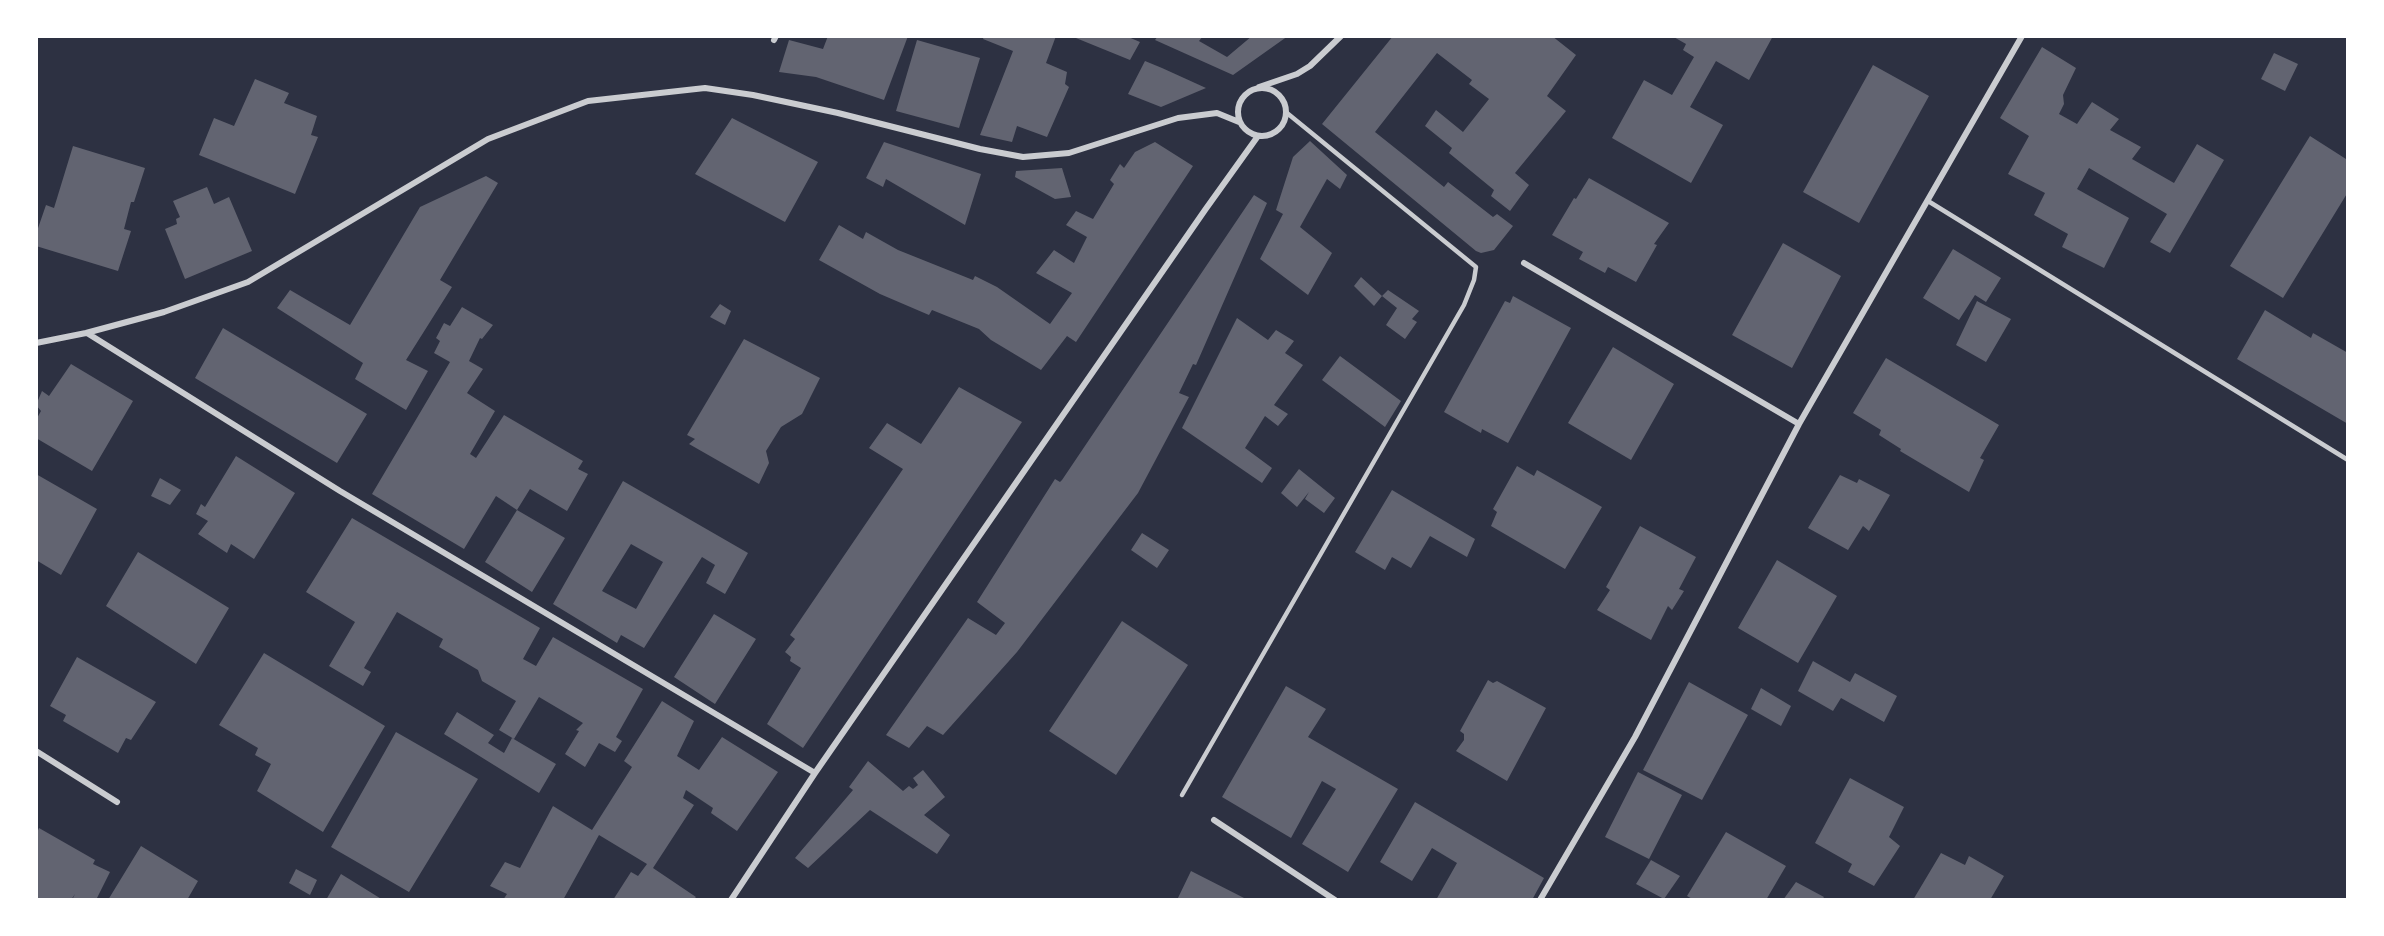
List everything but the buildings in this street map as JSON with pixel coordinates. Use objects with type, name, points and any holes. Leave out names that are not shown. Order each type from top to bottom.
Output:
[{"type":"street","points":[[1239,122],[1238,106],[1242,98],[1254,88],[1297,74],[1310,66],[1341,36]]},
{"type":"street","points":[[1540,900],[1635,737],[1799,424],[2022,36]]},
{"type":"street","points":[[36,343],[86,333],[164,312],[248,282],[488,139],[588,101],[705,88],[753,95],[838,113],[980,149],[1023,157],[1070,153],[1178,117],[1217,113],[1239,122],[1251,134],[1267,136],[1281,128],[1287,113],[1283,98],[1270,88],[1254,88]]},
{"type":"street","points":[[731,900],[815,773],[1258,136]]},
{"type":"street","points":[[1524,263],[1799,424]]},
{"type":"street","points":[[86,333],[340,491],[815,773]]},
{"type":"street","points":[[36,752],[117,802]]},
{"type":"street","points":[[1214,820],[1335,900]]},
{"type":"lane","points":[[1182,795],[1464,305],[1474,280],[1476,267],[1287,113]]},
{"type":"lane","points":[[1928,201],[2348,460]]}]
